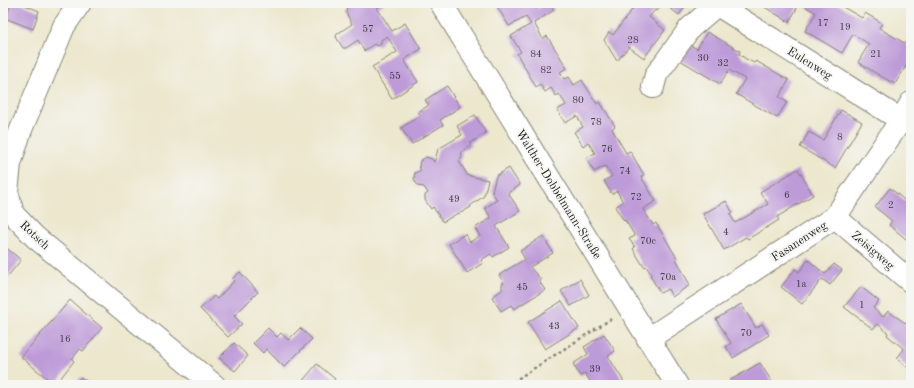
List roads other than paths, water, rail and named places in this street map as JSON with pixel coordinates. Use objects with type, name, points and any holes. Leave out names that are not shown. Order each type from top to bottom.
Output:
[{"type":"street","name":"Rotsch","points":[[80,3],[64,26],[20,132],[10,164],[7,192],[14,214],[35,237],[214,385]]},
{"type":"street","name":"Walther-Dobbelmann-Straße","points":[[441,3],[677,385]]},
{"type":"street","points":[[653,87],[656,75],[690,28],[719,3]]},
{"type":"street","name":"Eulenweg","points":[[723,3],[724,9],[906,111]]},
{"type":"street","name":"Fasanenweg","points":[[648,339],[835,217],[906,111]]},
{"type":"street","name":"Zeisigweg","points":[[835,217],[911,282]]}]
